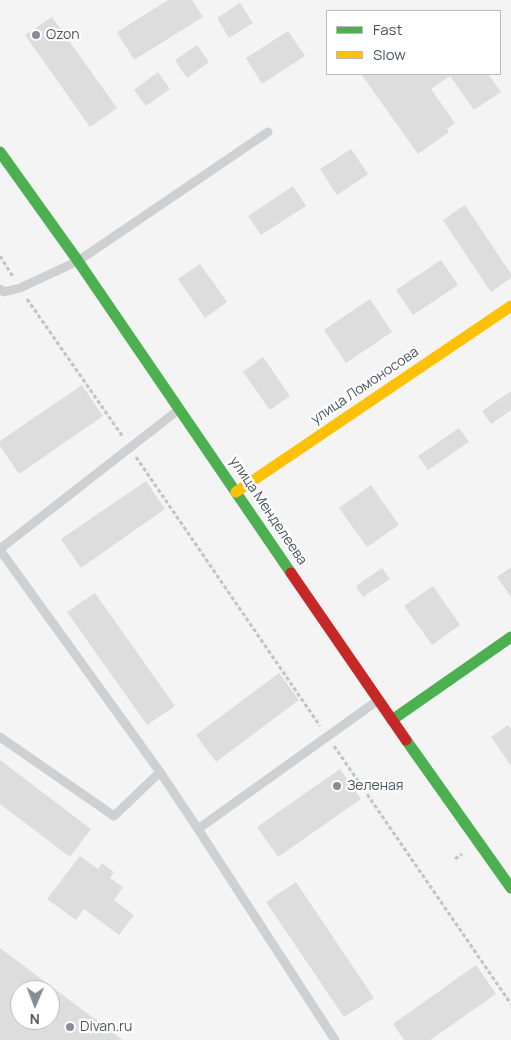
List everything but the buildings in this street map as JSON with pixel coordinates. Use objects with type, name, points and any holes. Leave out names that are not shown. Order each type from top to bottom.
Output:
[{"type":"main road","name":"улица Менделеева","points":[[0,152],[78,261],[392,720],[511,888]]},
{"type":"main road","name":"улица Ломоносова","points":[[236,492],[511,306]]},
{"type":"main road","points":[[392,720],[511,637]]},
{"type":"lane","points":[[0,289],[4,292],[20,288],[78,261],[268,132]]},
{"type":"lane","points":[[180,410],[0,550],[160,772],[335,1040]]},
{"type":"lane","points":[[198,829],[328,737],[378,699]]},
{"type":"lane","points":[[0,736],[114,816],[160,772]]},
{"type":"path","points":[[0,256],[20,288],[511,1004]]},
{"type":"traffic: fast","points":[[0,152],[78,261],[291,573]]},
{"type":"traffic: fast","points":[[392,720],[511,637]]},
{"type":"traffic: fast","points":[[406,740],[511,888]]},
{"type":"traffic: slow","points":[[236,492],[511,306]]},
{"type":"traffic: jam","points":[[291,573],[406,740]]},
{"type":"place","name":"Ozon","points":[[36,35]]},
{"type":"place","name":"Зеленая","points":[[337,786]]},
{"type":"place","name":"Divan.ru","points":[[70,1027]]}]
